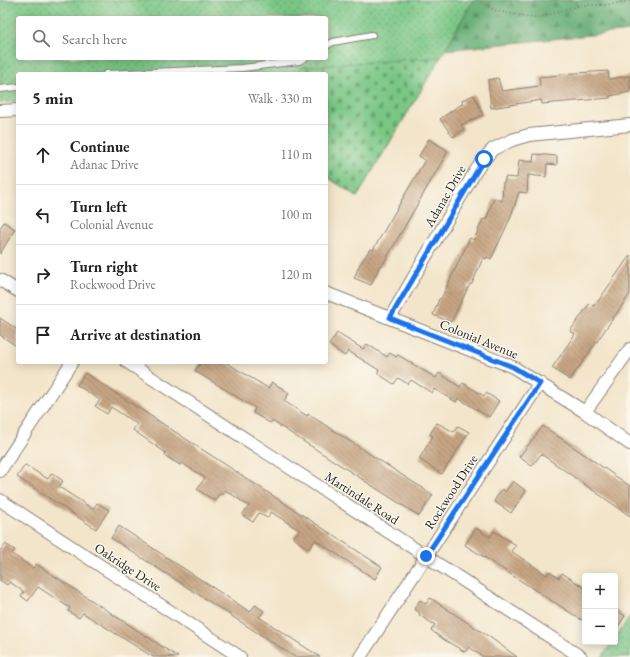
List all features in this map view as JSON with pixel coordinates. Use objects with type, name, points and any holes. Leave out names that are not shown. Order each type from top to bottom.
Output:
[{"type":"street","points":[[0,111],[16,110]]},
{"type":"street","name":"Adanac Drive","points":[[390,318],[475,172],[493,149],[502,144],[529,135],[630,125]]},
{"type":"street","points":[[0,280],[16,290]]},
{"type":"street","name":"Colonial Avenue","points":[[328,294],[513,367],[585,412],[630,444]]},
{"type":"street","points":[[585,412],[630,349]]},
{"type":"street","points":[[0,471],[71,364]]},
{"type":"street","name":"Martindale Road","points":[[130,364],[581,657]]},
{"type":"street","name":"Rockwood Drive","points":[[360,657],[540,383]]},
{"type":"street","name":"Oakridge Drive","points":[[0,500],[240,657]]},
{"type":"lane","points":[[328,45],[333,42],[372,34]]},
{"type":"lane","points":[[151,72],[242,68],[301,60]]},
{"type":"lane","points":[[0,89],[16,87]]},
{"type":"path","points":[[478,0],[496,11],[527,17],[540,17],[581,5],[606,5],[630,1]]},
{"type":"green space","points":[[0,0],[473,0],[445,50],[357,197],[328,177],[328,72],[16,72],[16,101],[0,103]]},
{"type":"green space","points":[[473,0],[630,0],[630,31],[445,50]]},
{"type":"green space","points":[[441,57],[357,197],[328,177],[328,72],[298,72],[302,67]]},
{"type":"green space","points":[[630,616],[630,657],[602,657],[610,645],[618,645],[618,634]]},
{"type":"building","points":[[608,71],[609,79],[630,76],[630,92],[610,96],[610,98],[542,104],[541,100],[491,108],[488,80],[498,78],[502,91],[540,86],[539,77]]},
{"type":"building","points":[[474,95],[483,115],[461,125],[464,129],[453,137],[440,119],[463,103],[462,100]]},
{"type":"building","points":[[429,139],[448,151],[382,266],[380,265],[371,285],[354,278],[360,264],[370,249],[373,250],[425,160],[419,156]]},
{"type":"building","points":[[534,154],[557,156],[557,165],[547,164],[546,177],[528,175],[527,193],[519,192],[510,219],[491,259],[487,257],[486,259],[483,258],[472,284],[470,284],[451,322],[433,315],[439,299],[441,299],[470,238],[474,240],[483,219],[486,220],[494,198],[502,201],[503,182],[505,182],[505,177],[517,178],[519,160],[533,162]]},
{"type":"building","points":[[4,222],[15,229],[0,254],[0,228]]},
{"type":"building","points":[[630,255],[630,294],[570,380],[552,368],[575,334],[570,331],[590,303],[593,306],[599,300]]},
{"type":"building","points":[[0,318],[16,329],[16,346],[0,335]]},
{"type":"building","points":[[337,333],[363,349],[367,344],[387,357],[390,353],[396,357],[398,355],[436,378],[439,373],[460,387],[463,383],[484,396],[486,393],[499,401],[489,417],[458,398],[456,402],[434,389],[432,393],[411,380],[408,384],[398,378],[394,384],[377,373],[379,370],[348,351],[345,356],[329,345]]},
{"type":"building","points":[[200,364],[228,364],[268,388],[272,382],[289,393],[284,401],[307,416],[308,414],[433,495],[419,516],[272,421],[270,423],[253,413],[255,408],[195,371]]},
{"type":"building","points":[[85,373],[382,567],[375,579],[315,540],[309,549],[293,538],[299,530],[271,512],[267,518],[259,513],[253,522],[242,515],[249,506],[225,490],[222,495],[219,494],[215,501],[197,489],[205,478],[182,463],[180,465],[164,455],[166,453],[133,430],[137,424],[111,407],[107,414],[95,406],[100,400],[77,385]]},
{"type":"building","points":[[437,423],[454,432],[458,426],[469,432],[442,474],[419,459],[433,436],[430,434]]},
{"type":"building","points":[[543,426],[630,486],[630,516],[541,454],[532,466],[519,457]]},
{"type":"building","points":[[25,465],[48,479],[52,473],[63,481],[59,487],[93,509],[97,503],[109,510],[96,529],[17,477]]},
{"type":"building","points":[[513,481],[526,491],[511,513],[494,501],[502,489],[505,492]]},
{"type":"building","points":[[119,526],[250,612],[255,605],[264,611],[259,617],[320,657],[295,657],[111,538]]},
{"type":"building","points":[[476,528],[490,537],[494,531],[516,545],[511,551],[547,575],[549,571],[559,578],[562,573],[582,586],[582,620],[465,545]]},
{"type":"building","points":[[5,544],[15,550],[12,554],[33,568],[36,564],[178,657],[153,657],[83,613],[79,618],[68,611],[70,608],[38,587],[28,601],[21,596],[24,592],[10,582],[7,585],[0,580],[0,551]]},
{"type":"building","points":[[430,598],[517,657],[483,657],[469,647],[465,652],[443,639],[431,630],[435,625],[419,615],[420,613],[414,609],[420,600],[426,604]]},
{"type":"building","points":[[618,611],[625,616],[618,627]]},
{"type":"route","points":[[426,556],[540,383],[513,367],[390,318],[484,159]]}]
